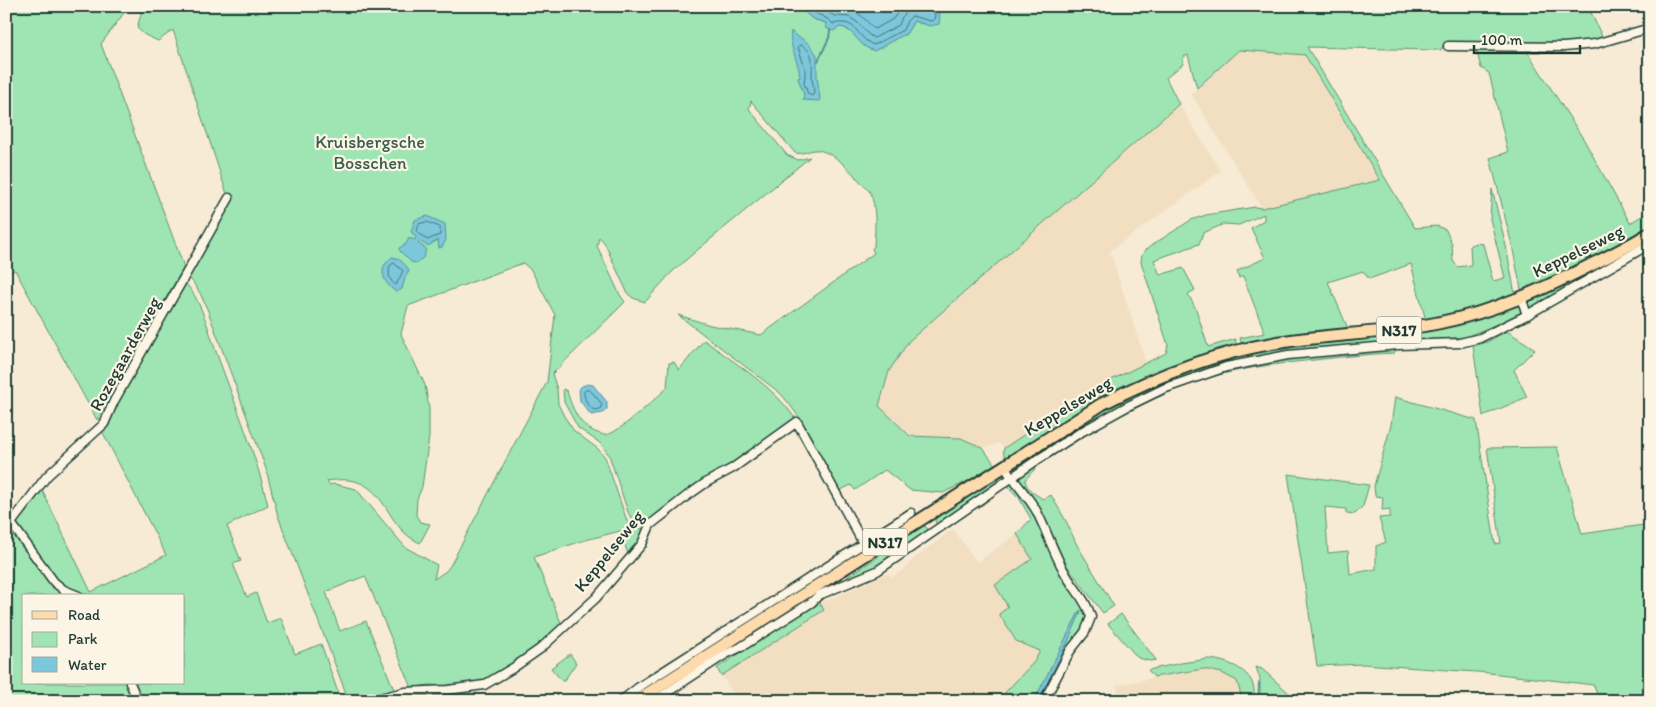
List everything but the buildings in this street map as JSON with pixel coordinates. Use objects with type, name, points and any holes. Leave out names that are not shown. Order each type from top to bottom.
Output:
[{"type":"main road","name":"Keppelseweg","points":[[636,701],[866,548],[930,523],[1004,465],[1102,404],[1135,386],[1167,373],[1242,350],[1287,341],[1396,330],[1475,313],[1521,297],[1568,277],[1650,233]]},
{"type":"street","points":[[1448,46],[1564,47],[1595,44],[1650,28]]},
{"type":"street","name":"Rozegaarderweg","points":[[9,527],[47,476],[104,424],[114,402],[229,198]]},
{"type":"street","name":"Keppelseweg","points":[[654,701],[726,654],[741,647],[812,602],[819,595],[877,571],[930,523],[949,522],[1081,432],[1164,389],[1204,374],[1246,362],[1288,355],[1398,345],[1460,343],[1480,338],[1527,315],[1650,244]]},
{"type":"street","name":"Keppelseweg","points":[[1521,297],[1527,315]]},
{"type":"street","points":[[1396,330],[1398,345]]},
{"type":"street","points":[[1242,350],[1246,362]]},
{"type":"street","name":"Keppelseweg","points":[[367,701],[405,692],[448,690],[484,685],[513,668],[540,649],[596,598],[642,544],[650,525],[687,496],[707,482],[733,468],[797,422],[866,548]]},
{"type":"street","points":[[1004,465],[1037,512],[1054,554],[1088,605],[1091,617],[1084,632],[1070,650],[1044,701]]},
{"type":"street","name":"Keppelseweg","points":[[621,701],[639,687],[866,548],[911,514]]},
{"type":"street","points":[[9,527],[54,582],[64,590],[75,594]]},
{"type":"street","points":[[130,684],[138,701]]},
{"type":"shaded area","points":[[1239,50],[1305,55],[1380,180],[1262,208],[1191,94]]},
{"type":"shaded area","points":[[1179,104],[1221,171],[1110,251],[1146,363],[1093,389],[1004,448],[999,443],[983,448],[961,438],[911,436],[879,406],[889,371],[909,341]]},
{"type":"shaded area","points":[[953,529],[977,562],[1017,534],[1033,559],[1009,607],[999,614],[1040,650],[1034,662],[997,701],[738,701],[717,668],[819,602],[828,600],[888,573],[891,577],[905,569],[911,561]]},
{"type":"shaded area","points":[[1203,669],[1222,673],[1237,681],[1241,701],[1121,701],[1116,685]]},
{"type":"green space","points":[[6,6],[129,6],[101,44],[184,267],[147,330],[110,401],[97,420],[15,270],[6,274]]},
{"type":"green space","name":"Kruisbergsche Bosschen","points":[[139,6],[797,6],[813,19],[826,23],[826,28],[843,27],[855,35],[860,42],[874,50],[906,34],[914,21],[922,24],[915,6],[1588,6],[1603,39],[1568,43],[1450,43],[1444,44],[1441,50],[1307,47],[1415,228],[1437,226],[1446,230],[1452,245],[1453,261],[1458,267],[1471,265],[1470,245],[1483,244],[1493,281],[1505,278],[1490,219],[1492,189],[1515,294],[1426,321],[1411,264],[1369,279],[1363,271],[1328,282],[1349,331],[1246,345],[1241,342],[1240,338],[1265,333],[1243,276],[1239,278],[1237,271],[1265,258],[1251,228],[1264,220],[1264,214],[1239,225],[1224,224],[1203,233],[1199,244],[1154,260],[1160,275],[1183,268],[1195,290],[1188,294],[1196,309],[1208,347],[1236,339],[1235,347],[1098,396],[1078,413],[1006,458],[1003,452],[1004,448],[1093,389],[1166,353],[1168,345],[1141,262],[1142,254],[1149,247],[1191,220],[1206,215],[1255,207],[1262,208],[1380,180],[1305,55],[1239,50],[1197,88],[1188,55],[1183,57],[1183,64],[1166,78],[1179,104],[909,341],[889,371],[879,406],[910,436],[961,438],[983,448],[995,465],[978,476],[943,493],[910,490],[885,470],[855,490],[851,485],[839,491],[798,415],[780,393],[678,315],[710,325],[761,335],[874,253],[872,249],[874,246],[875,212],[870,192],[840,161],[826,152],[815,150],[795,153],[751,101],[749,109],[787,155],[798,160],[810,157],[671,273],[645,302],[628,294],[604,242],[599,237],[597,246],[625,302],[552,374],[557,389],[558,404],[564,416],[574,431],[598,449],[605,457],[627,521],[635,528],[646,529],[641,542],[629,557],[620,531],[534,557],[562,625],[511,666],[482,681],[467,686],[445,688],[429,685],[412,688],[365,576],[326,592],[340,631],[366,621],[395,692],[349,701],[278,516],[266,469],[208,311],[200,293],[188,275],[230,202],[232,202],[229,193],[227,194],[173,30],[158,41],[145,35],[137,28],[141,14]],"holes":[[[523,263],[531,270],[555,315],[547,382],[450,566],[434,579],[437,565],[405,547],[356,489],[334,484],[329,485],[327,481],[347,480],[362,484],[373,491],[397,525],[407,535],[420,543],[430,524],[420,522],[416,515],[417,499],[422,487],[429,437],[429,408],[425,385],[401,334],[408,306]]]},
{"type":"green space","points":[[1525,48],[1584,140],[1630,223],[1650,211],[1650,225],[1616,245],[1525,290],[1521,289],[1490,158],[1508,152],[1489,73],[1481,68],[1476,49]]},
{"type":"green space","points":[[1628,255],[1528,312],[1526,302]]},
{"type":"green space","points":[[184,282],[195,297],[204,317],[252,449],[268,505],[227,526],[241,561],[233,564],[247,597],[256,593],[267,623],[281,618],[295,654],[321,644],[341,701],[142,701],[134,684],[185,684],[185,594],[88,594],[65,587],[53,575],[15,523],[41,488],[91,592],[166,555],[100,427]]},
{"type":"green space","points":[[1520,305],[1522,313],[1520,315],[1465,337],[1404,342],[1400,338],[1400,334],[1445,327]]},
{"type":"green space","points":[[1507,331],[1535,349],[1514,370],[1527,397],[1483,416],[1473,346],[1487,342]]},
{"type":"green space","points":[[1390,335],[1394,337],[1395,341],[1272,354],[1251,358],[1246,356],[1246,353],[1292,345]]},
{"type":"green space","points":[[704,340],[765,385],[795,418],[725,471],[648,524],[637,524],[628,512],[609,455],[600,443],[578,428],[564,402],[563,389],[567,391],[571,404],[581,422],[591,430],[605,435],[611,433],[636,415],[667,388],[669,363],[674,362],[679,370]]},
{"type":"green space","points":[[1394,349],[1394,353],[1284,363],[1224,374],[1195,382],[1117,418],[1065,447],[1031,473],[1025,480],[1026,483],[1032,491],[1043,499],[1051,495],[1077,545],[1114,606],[1103,613],[1067,566],[1019,483],[1019,477],[1050,453],[1144,401],[1207,376],[1263,362]]},
{"type":"green space","points":[[1240,355],[1237,361],[1188,376],[1142,397],[1141,395],[1138,396],[1139,398],[1014,471],[1016,464],[1089,417],[1136,391],[1137,394],[1139,393],[1138,390],[1181,372]]},
{"type":"green space","points":[[1395,397],[1476,420],[1495,544],[1501,543],[1487,448],[1557,447],[1582,534],[1650,524],[1650,701],[1599,701],[1594,685],[1490,673],[1363,664],[1317,666],[1288,474],[1369,485],[1363,506],[1355,514],[1346,513],[1346,509],[1325,507],[1328,553],[1348,551],[1350,574],[1376,569],[1376,546],[1386,542],[1379,518],[1390,517],[1390,509],[1382,510],[1383,497],[1375,496],[1374,486],[1391,425]]},
{"type":"green space","points":[[999,476],[1004,477],[1003,480],[937,525],[935,521],[938,515]]},
{"type":"green space","points":[[1013,484],[1030,504],[1059,573],[1082,604],[1087,617],[1084,626],[1071,643],[1041,701],[1038,701],[1081,611],[1034,701],[997,701],[1034,662],[1040,651],[1016,641],[999,614],[1008,607],[995,585],[1032,559],[1017,534],[1031,519],[1019,498],[1007,485]]},
{"type":"green space","points":[[1005,487],[981,506],[981,504]]},
{"type":"green space","points":[[922,525],[929,531],[890,558],[887,552],[891,550],[889,546]]},
{"type":"green space","points":[[12,530],[68,594],[22,594],[22,684],[127,684],[134,698],[123,701],[6,701],[6,533]]},
{"type":"green space","points":[[887,549],[885,552],[889,560],[847,581],[847,577]]},
{"type":"green space","points":[[819,602],[824,610],[721,676],[717,668]]},
{"type":"green space","points":[[1121,614],[1156,660],[1150,661],[1138,658],[1108,624]]},
{"type":"green space","points":[[570,654],[576,663],[564,681],[562,681],[551,668]]},
{"type":"green space","points":[[1208,659],[1228,663],[1246,674],[1254,687],[1254,701],[1241,701],[1237,681],[1222,673],[1203,669],[1154,677],[1148,670]]},
{"type":"green space","points":[[1256,667],[1262,669],[1298,701],[1260,701],[1260,679]]},
{"type":"water","points":[[797,6],[890,6],[895,8],[899,6],[937,6],[940,15],[939,24],[930,26],[914,21],[906,34],[874,51],[864,46],[847,29],[840,27],[833,31],[826,28],[826,23],[813,19]]},
{"type":"water","points":[[791,31],[809,44],[817,55],[819,101],[803,100],[804,95],[798,78],[800,77],[799,71],[791,42]]},
{"type":"water","points":[[427,216],[445,224],[446,240],[442,247],[439,248],[438,240],[428,246],[419,241],[418,243],[426,249],[424,257],[416,263],[411,262],[399,248],[406,244],[409,238],[415,240],[416,237],[411,232],[415,220]]},
{"type":"water","points":[[392,257],[402,262],[409,271],[402,289],[396,292],[387,283],[383,275],[386,263]]},
{"type":"water","points":[[588,384],[593,385],[607,402],[607,409],[603,413],[591,415],[580,401],[579,389]]},
{"type":"water","points":[[1080,610],[1069,639],[1038,701],[1034,701]]},
{"type":"waterway","points":[[818,61],[829,38],[830,30]]},
{"type":"waterway","points":[[1258,701],[1259,683]]}]
